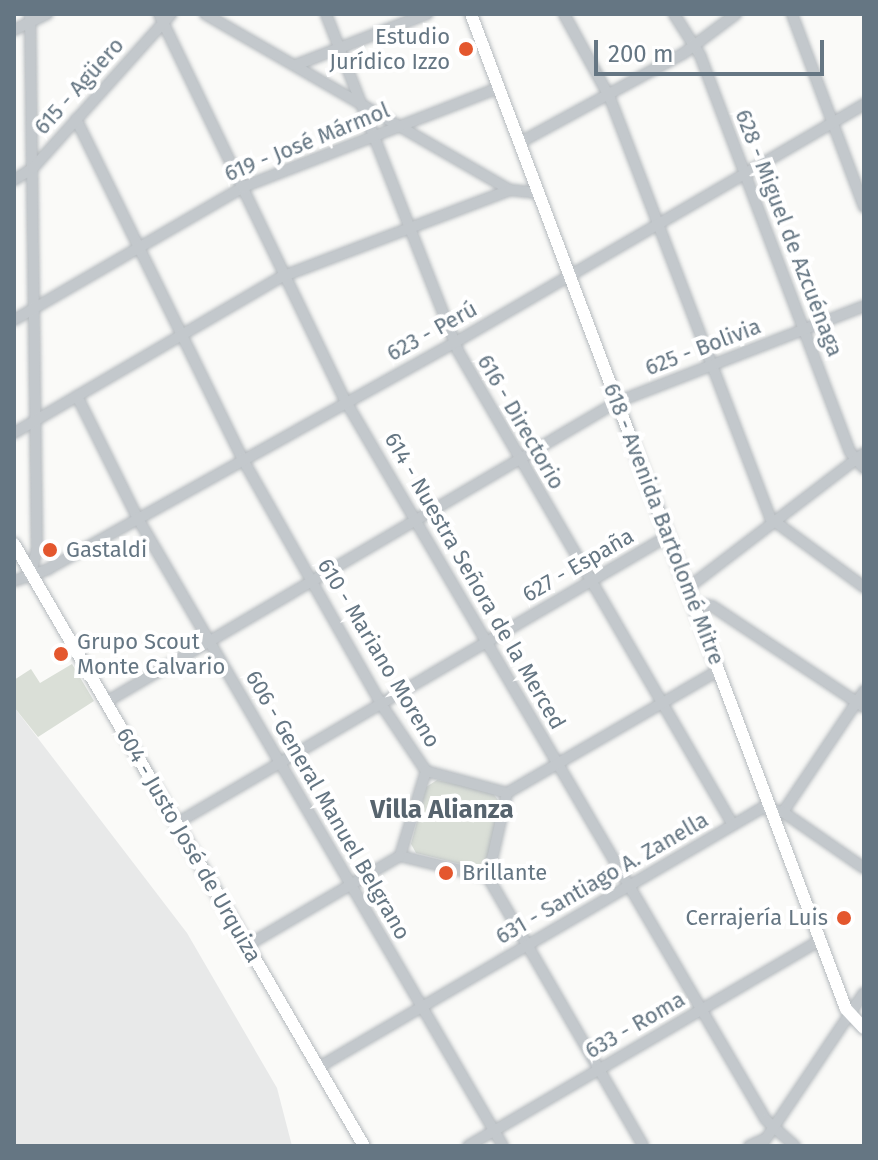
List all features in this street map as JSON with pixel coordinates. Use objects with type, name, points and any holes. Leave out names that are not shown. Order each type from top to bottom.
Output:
[{"type":"main road","name":"618 - Avenida Bartolomé Mitre","points":[[471,14],[719,670],[777,809],[849,1015],[864,1028]]},
{"type":"main road","name":"604 - Justo José de Urquiza","points":[[14,544],[364,1146]]},
{"type":"street","points":[[14,30],[31,17],[47,14]]},
{"type":"street","name":"615 - Agüero","points":[[14,180],[33,168],[161,19],[171,14]]},
{"type":"street","points":[[205,14],[510,190],[539,193]]},
{"type":"street","name":"616 - Directorio","points":[[326,14],[407,229],[454,343],[660,705],[733,825]]},
{"type":"street","points":[[296,65],[338,46],[427,14]]},
{"type":"street","points":[[564,14],[610,98],[773,523],[864,587]]},
{"type":"street","name":"628 - Miguel de Azcuénaga","points":[[674,14],[695,47],[804,329],[861,460]]},
{"type":"street","points":[[519,143],[610,98],[695,47],[736,14]]},
{"type":"street","points":[[792,14],[864,207]]},
{"type":"street","points":[[31,17],[37,549],[31,573]]},
{"type":"street","name":"614 - Nuestra Señora de la Merced","points":[[161,19],[345,400],[771,1128],[795,1146]]},
{"type":"street","name":"619 - José Mármol","points":[[14,320],[243,187],[498,88]]},
{"type":"street","name":"623 - Perú","points":[[14,581],[48,569],[345,400],[454,343],[864,104]]},
{"type":"street","name":"610 - Mariano Moreno","points":[[76,119],[242,458],[381,704],[426,771],[400,856]]},
{"type":"street","points":[[14,433],[287,275],[510,190]]},
{"type":"street","name":"625 - Bolivia","points":[[106,702],[208,639],[617,402],[864,306]]},
{"type":"street","name":"606 - General Manuel Belgrano","points":[[77,396],[137,517],[503,1146]]},
{"type":"street","points":[[689,587],[861,460]]},
{"type":"street","name":"627 - España","points":[[177,823],[668,536]]},
{"type":"street","points":[[695,604],[712,606],[860,705]]},
{"type":"street","points":[[426,771],[507,793],[719,670]]},
{"type":"street","points":[[864,691],[860,705],[777,809],[864,868]]},
{"type":"street","points":[[507,793],[488,877],[643,1146]]},
{"type":"street","name":"631 - Santiago A. Zanella","points":[[319,1067],[733,825],[777,809]]},
{"type":"street","points":[[248,945],[400,856],[488,877]]},
{"type":"street","name":"633 - Roma","points":[[468,1146],[821,940]]},
{"type":"street","points":[[749,1146],[763,1143],[864,993]]},
{"type":"shaded area","points":[[72,664],[94,701],[38,737],[14,707],[14,680],[31,669],[40,683]]},
{"type":"shaded area","points":[[14,707],[187,933],[277,1088],[292,1146],[14,1146]]},
{"type":"shaded area","points":[[437,780],[492,792],[501,804],[486,863],[477,868],[416,853],[411,844],[426,787]]},
{"type":"place","name":"Estudio Jurídico Izzo","points":[[466,49]]},
{"type":"place","name":"Gastaldi","points":[[50,550]]},
{"type":"place","name":"Grupo Scout Monte Calvario","points":[[61,654]]},
{"type":"place","name":"Brillante","points":[[446,873]]},
{"type":"place","name":"Cerrajería Luis","points":[[844,918]]},
{"type":"district","name":"Villa Alianza","points":[[442,810]]}]
